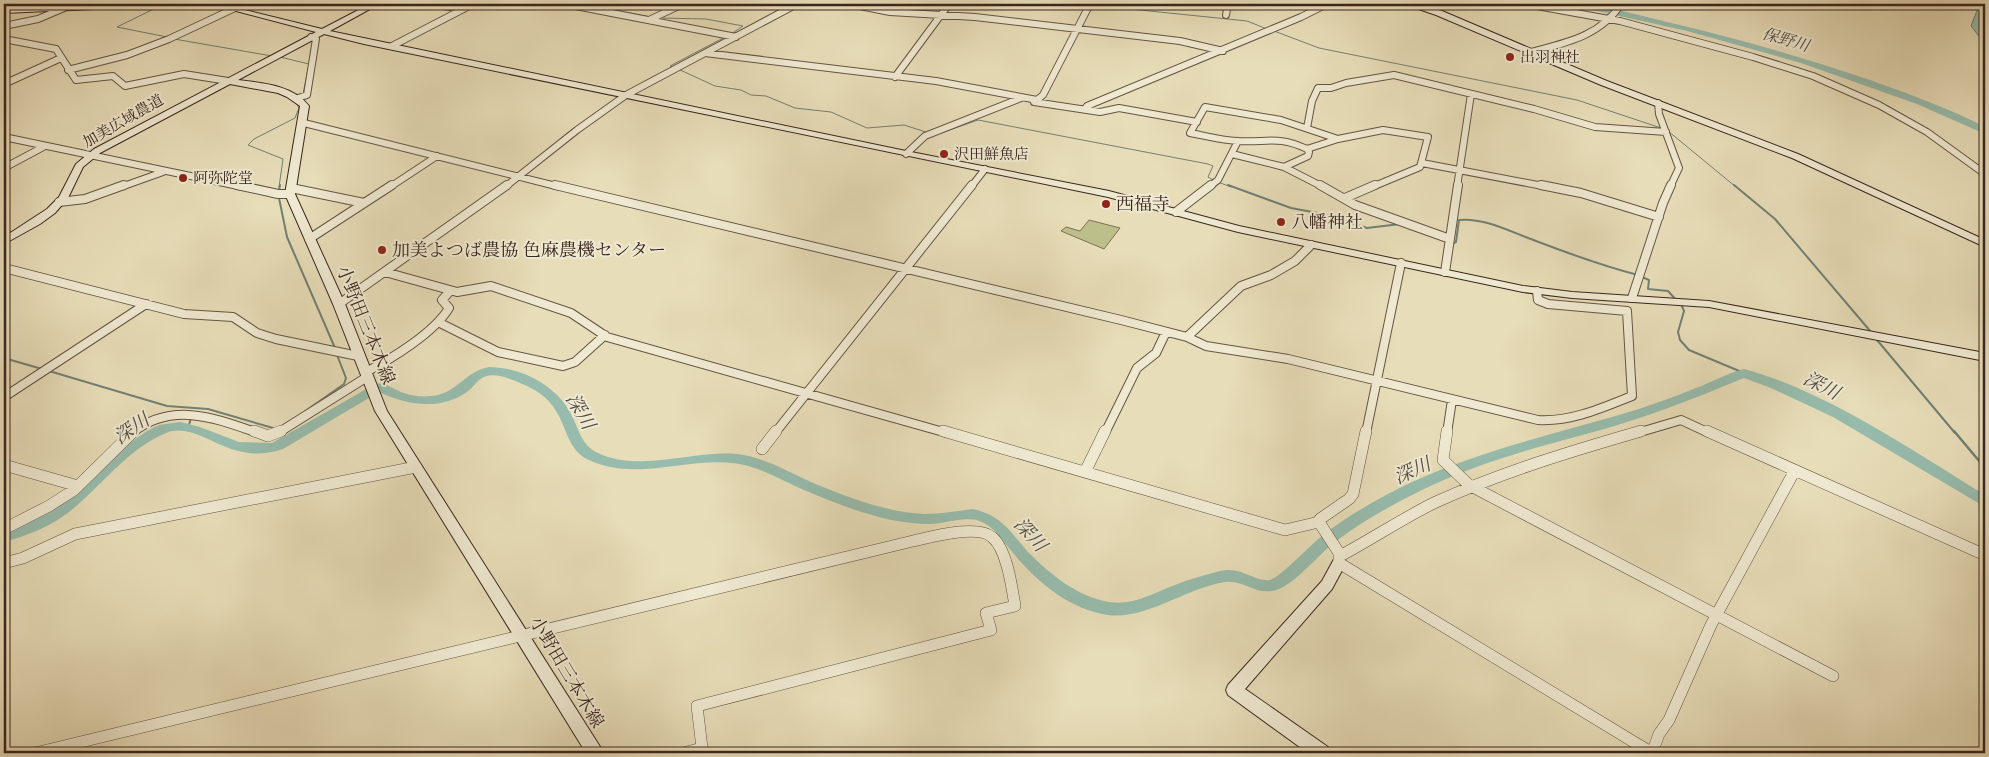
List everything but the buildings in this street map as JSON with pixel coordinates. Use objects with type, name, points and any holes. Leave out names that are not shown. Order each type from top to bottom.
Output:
[{"type":"street","points":[[4,10],[161,4]]},
{"type":"street","points":[[213,4],[235,8],[321,32],[906,154],[1109,194],[1311,245],[1537,291],[1709,304],[1985,357]]},
{"type":"street","points":[[228,81],[375,4]]},
{"type":"street","points":[[379,4],[412,6],[422,4]]},
{"type":"street","points":[[432,4],[463,9]]},
{"type":"street","points":[[392,46],[473,4]]},
{"type":"street","points":[[565,4],[736,36]]},
{"type":"street","points":[[649,20],[683,4]]},
{"type":"street","points":[[339,304],[519,177],[577,130],[626,95],[797,4]]},
{"type":"street","points":[[850,4],[890,12],[941,15],[1180,41],[1223,50]]},
{"type":"street","points":[[895,76],[949,4]]},
{"type":"street","points":[[1226,15],[1228,4]]},
{"type":"street","points":[[1085,109],[1087,106],[1271,30],[1320,9],[1327,4]]},
{"type":"street","points":[[1408,4],[1439,13],[1658,103],[1796,156],[1985,244]]},
{"type":"street","points":[[1526,4],[1612,18],[1770,62],[1829,82],[1879,105],[1927,132],[1985,174]]},
{"type":"street","points":[[906,154],[918,140],[964,122],[990,109],[1020,99],[1040,99],[1089,5]]},
{"type":"street","points":[[1531,52],[1576,39],[1597,29],[1612,18],[1621,5]]},
{"type":"street","points":[[4,26],[38,19],[64,8]]},
{"type":"street","points":[[68,70],[127,56],[235,8]]},
{"type":"street","points":[[298,98],[307,95],[316,39],[311,37]]},
{"type":"street","points":[[4,39],[54,48],[76,80],[112,76],[126,86],[184,74],[284,92],[298,98],[305,106],[304,123],[290,191]]},
{"type":"street","points":[[705,53],[968,86],[1020,99],[1102,112],[1119,108],[1196,122]]},
{"type":"street","points":[[4,84],[61,58]]},
{"type":"street","points":[[1306,128],[1312,101],[1318,88],[1329,89],[1341,84],[1389,74],[1534,109],[1595,127],[1666,131]]},
{"type":"street","name":"加美広域農道","points":[[4,241],[36,222],[59,202],[79,166],[90,156],[116,139],[228,81]]},
{"type":"street","points":[[1444,272],[1471,94]]},
{"type":"street","points":[[1632,298],[1659,217],[1679,168],[1658,103]]},
{"type":"street","points":[[1284,167],[1308,156],[1310,152],[1292,142],[1278,140],[1238,141],[1192,135],[1190,133],[1205,106],[1281,120],[1338,139]]},
{"type":"street","points":[[304,123],[519,177],[1187,337],[1211,348],[1288,359],[1538,420],[1555,421],[1608,406],[1632,396],[1627,310],[1548,304],[1538,300],[1537,291]]},
{"type":"street","points":[[1307,149],[1338,139],[1383,130],[1428,137],[1422,163],[1415,169],[1345,198]]},
{"type":"street","points":[[4,137],[278,194],[290,191],[364,203]]},
{"type":"street","points":[[1176,212],[1216,181],[1238,141]]},
{"type":"street","points":[[4,168],[46,146]]},
{"type":"street","points":[[1232,154],[1284,167],[1355,205],[1449,242]]},
{"type":"street","points":[[309,239],[437,156]]},
{"type":"street","points":[[1422,163],[1581,193],[1659,217]]},
{"type":"street","points":[[762,449],[985,169]]},
{"type":"street","points":[[59,202],[85,199],[166,171]]},
{"type":"street","name":"小野田三本木線","points":[[290,191],[309,239],[339,304],[381,411],[595,753]]},
{"type":"street","points":[[1187,337],[1241,286],[1271,275],[1295,261],[1311,245]]},
{"type":"street","points":[[385,272],[450,291],[464,292],[491,286],[571,313],[607,337],[633,345],[806,392],[1280,529],[1290,530],[1319,522],[1353,494],[1401,263]]},
{"type":"street","points":[[4,268],[190,315],[233,317],[257,333],[276,339],[358,356]]},
{"type":"street","points":[[4,529],[55,503],[78,486],[131,432],[152,420],[182,413],[200,415],[268,436],[276,434],[370,382],[378,368],[438,322],[448,312],[449,308],[442,300],[450,291]]},
{"type":"street","points":[[4,397],[146,304]]},
{"type":"street","points":[[438,322],[498,352],[564,366],[575,362],[605,334]]},
{"type":"street","points":[[1085,472],[1137,368],[1156,353],[1166,332]]},
{"type":"street","points":[[1452,400],[1443,460],[1470,485],[1833,676]]},
{"type":"street","points":[[1322,753],[1234,690],[1327,585],[1340,557],[1402,519],[1470,485],[1552,458],[1681,420],[1985,555]]},
{"type":"street","points":[[4,466],[78,486]]},
{"type":"street","points":[[4,564],[21,560],[48,544],[75,534],[416,466]]},
{"type":"street","points":[[1319,522],[1340,557],[1652,753],[1659,734],[1669,720],[1716,616],[1783,496],[1795,470]]},
{"type":"street","points":[[35,753],[891,546],[938,536],[974,532],[991,536],[1000,552],[1013,591],[1015,606],[986,613],[991,630],[697,706],[702,748],[683,753]]},
{"type":"green space","points":[[1089,220],[1120,228],[1104,249],[1061,231],[1066,227],[1080,231]]},
{"type":"shaded area","points":[[1977,4],[1985,4],[1985,44],[1971,26],[1978,8]]},
{"type":"waterway","points":[[164,4],[117,27],[167,37]]},
{"type":"waterway","points":[[582,4],[651,17]]},
{"type":"waterway","name":"保野川","points":[[1570,4],[1649,20],[1765,49],[1920,102],[1960,118],[1985,131]]},
{"type":"waterway","points":[[1091,5],[1247,21],[1267,29]]},
{"type":"waterway","points":[[661,18],[706,19],[743,26],[731,34]]},
{"type":"waterway","points":[[1274,31],[1319,48],[1577,100],[1661,128]]},
{"type":"waterway","points":[[674,67],[670,66],[725,37]]},
{"type":"waterway","points":[[174,39],[272,56]]},
{"type":"waterway","points":[[280,57],[309,64],[303,94]]},
{"type":"waterway","points":[[678,69],[715,86],[741,90],[751,95],[766,96],[795,108],[831,112],[867,128],[904,125],[929,133]]},
{"type":"waterway","points":[[279,187],[283,159],[248,145],[254,139],[295,118],[299,108],[296,103]]},
{"type":"waterway","points":[[941,133],[978,120],[1208,164],[1213,166],[1208,177],[1213,180]]},
{"type":"waterway","points":[[1668,131],[1736,187]]},
{"type":"waterway","points":[[1218,182],[1231,187]]},
{"type":"waterway","points":[[279,190],[280,185]]},
{"type":"waterway","points":[[1228,185],[1291,208],[1323,214],[1367,228],[1400,224]]},
{"type":"waterway","points":[[1734,185],[1775,219],[1871,332]]},
{"type":"waterway","points":[[279,198],[287,237],[335,348]]},
{"type":"waterway","points":[[1453,244],[1456,242],[1459,220],[1478,221],[1498,226],[1587,260],[1638,275]]},
{"type":"waterway","points":[[1642,277],[1649,280],[1648,289],[1668,291],[1677,301]]},
{"type":"waterway","points":[[1681,304],[1684,311],[1678,332],[1680,340],[1689,350],[1744,373]]},
{"type":"waterway","points":[[1877,340],[1955,433]]},
{"type":"waterway","points":[[304,412],[344,384],[346,378],[337,355]]},
{"type":"waterway","points":[[4,358],[42,369]]},
{"type":"waterway","points":[[49,371],[167,406],[208,409],[273,428]]},
{"type":"waterway","name":"深川","points":[[4,537],[52,517],[77,498],[126,452],[139,442],[164,428],[180,426],[196,430],[239,447],[259,449],[278,446],[379,387],[409,399],[441,399],[461,390],[478,375],[489,371],[512,376],[534,384],[546,392],[556,401],[564,413],[582,449],[594,457],[611,463],[629,465],[721,458],[739,459],[765,466],[834,497],[879,512],[925,519],[973,514],[981,516],[997,525],[1025,557],[1050,581],[1080,600],[1112,609],[1138,607],[1193,585],[1233,575],[1261,586],[1277,584],[1327,540],[1359,517],[1417,486],[1461,468],[1546,439],[1585,430],[1677,401],[1744,373],[1807,399],[1868,430],[1985,502]]},
{"type":"waterway","points":[[188,428],[191,418]]},
{"type":"waterway","points":[[1954,431],[1985,468]]},
{"type":"place","name":"出羽神社","points":[[1510,57]]},
{"type":"place","name":"沢田鮮魚店","points":[[944,154]]},
{"type":"place","name":"阿弥陀堂","points":[[183,178]]},
{"type":"place","name":"西福寺","points":[[1106,204]]},
{"type":"place","name":"八幡神社","points":[[1281,222]]},
{"type":"place","name":"加美よつば農協 色麻農機センター","points":[[382,250]]}]
